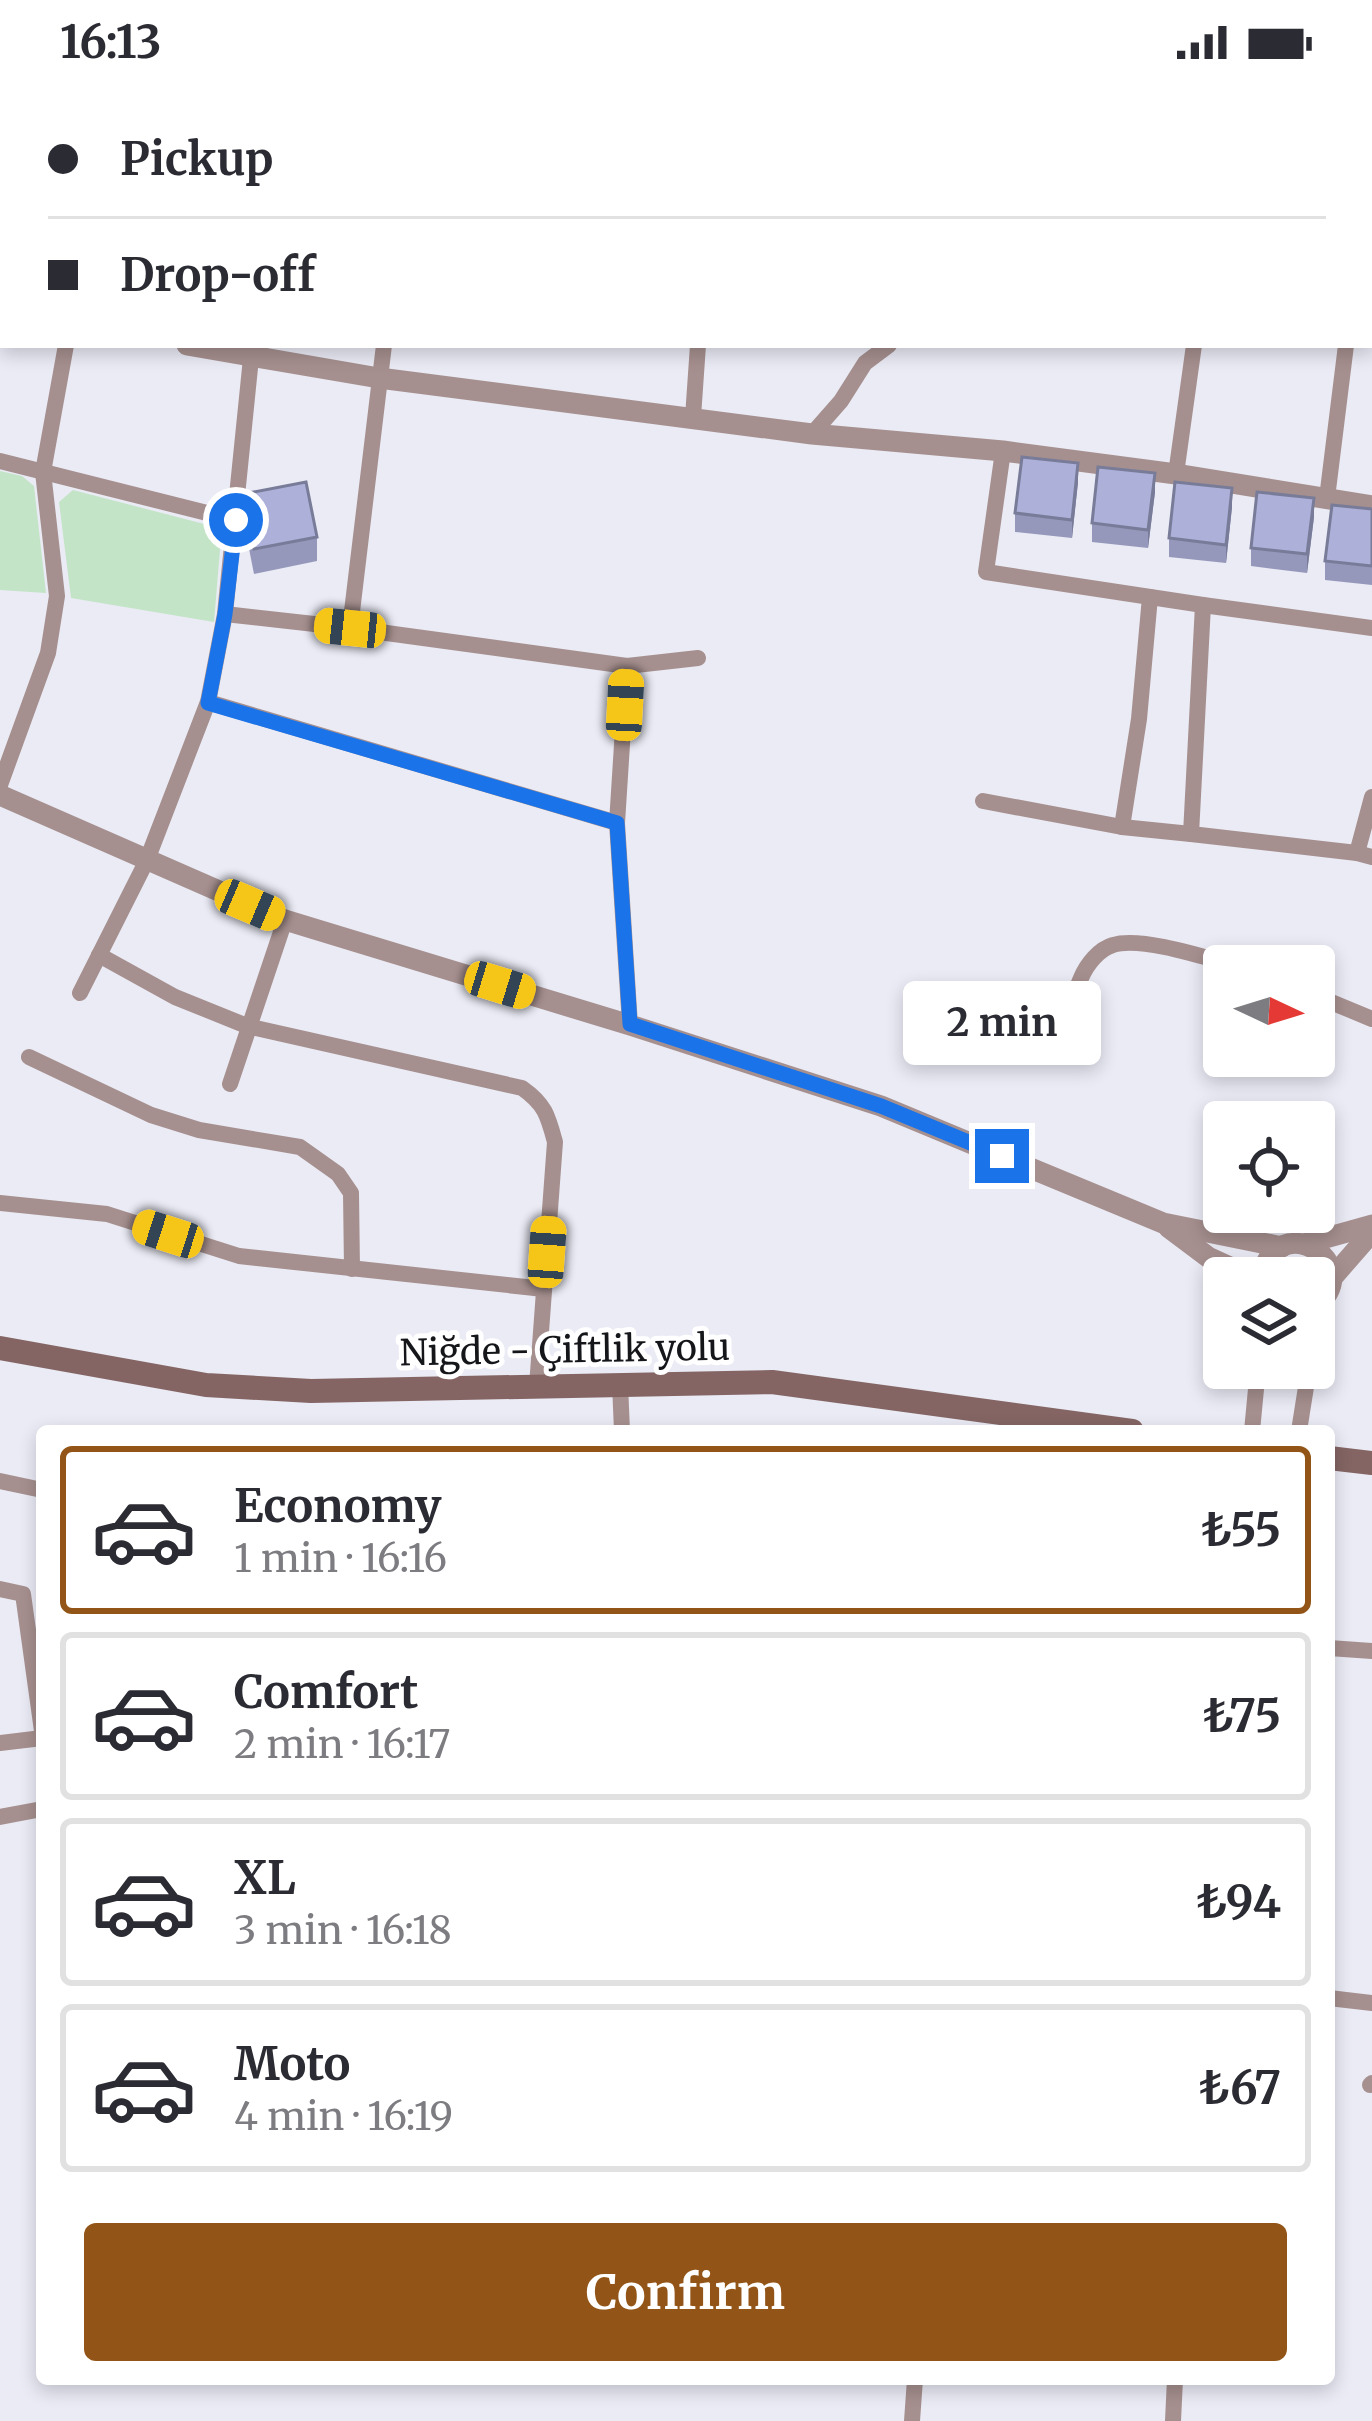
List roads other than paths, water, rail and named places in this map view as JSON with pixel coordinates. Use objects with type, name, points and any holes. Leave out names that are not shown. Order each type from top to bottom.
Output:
[{"type":"main road","name":"Niğde - Çiftlik yolu","points":[[0,1348],[206,1385],[311,1391],[772,1382],[1054,1425]]},
{"type":"main road","points":[[1335,1459],[1372,1463]]},
{"type":"street","points":[[0,785],[48,653],[57,596],[43,472],[65,348]]},
{"type":"street","points":[[202,348],[379,378],[812,434],[1176,474],[1372,506]]},
{"type":"street","points":[[350,628],[384,348]]},
{"type":"street","points":[[693,417],[698,348]]},
{"type":"street","points":[[1176,474],[1194,348]]},
{"type":"street","points":[[1327,498],[1346,348]]},
{"type":"street","points":[[812,434],[841,400],[866,354]]},
{"type":"street","points":[[80,994],[147,860],[208,703],[225,614],[251,358]]},
{"type":"street","points":[[1003,452],[986,572],[1372,628]]},
{"type":"street","points":[[0,461],[236,520]]},
{"type":"street","points":[[1122,827],[1139,719],[1150,597]]},
{"type":"street","points":[[1191,835],[1203,605]]},
{"type":"street","points":[[225,614],[627,666],[698,658]]},
{"type":"street","points":[[627,666],[617,823],[630,1024]]},
{"type":"street","points":[[208,703],[617,823]]},
{"type":"street","points":[[0,795],[285,920],[881,1106],[1163,1223],[1293,1245],[1325,1257]]},
{"type":"street","points":[[983,801],[1122,827],[1364,855],[1372,796]]},
{"type":"street","points":[[230,1084],[285,920]]},
{"type":"street","points":[[1065,1034],[1081,977],[1093,958],[1110,945],[1131,942],[1203,957]]},
{"type":"street","points":[[99,955],[175,997],[248,1026],[522,1088],[538,1099],[555,1142],[537,1386]]},
{"type":"street","points":[[1335,1004],[1372,1019]]},
{"type":"street","points":[[29,1057],[151,1115],[200,1130],[301,1147],[338,1174],[351,1193],[352,1269]]},
{"type":"street","points":[[0,1203],[107,1214],[239,1256],[544,1289]]},
{"type":"street","points":[[1163,1223],[1208,1257]]},
{"type":"street","points":[[1269,1257],[1293,1245],[1372,1228]]},
{"type":"street","points":[[1335,1274],[1372,1228]]},
{"type":"street","points":[[620,1384],[622,1425]]},
{"type":"street","points":[[1253,1425],[1256,1389]]},
{"type":"street","points":[[1300,1425],[1306,1389]]},
{"type":"street","points":[[0,1481],[36,1489]]},
{"type":"street","points":[[0,1589],[23,1594],[36,1690]]},
{"type":"street","points":[[1335,1648],[1372,1651]]},
{"type":"street","points":[[0,1743],[36,1735]]},
{"type":"street","points":[[2,1815],[36,1809]]},
{"type":"street","points":[[1335,1999],[1372,2003]]},
{"type":"street","points":[[912,2421],[915,2385]]},
{"type":"street","points":[[1173,2421],[1175,2385]]}]
